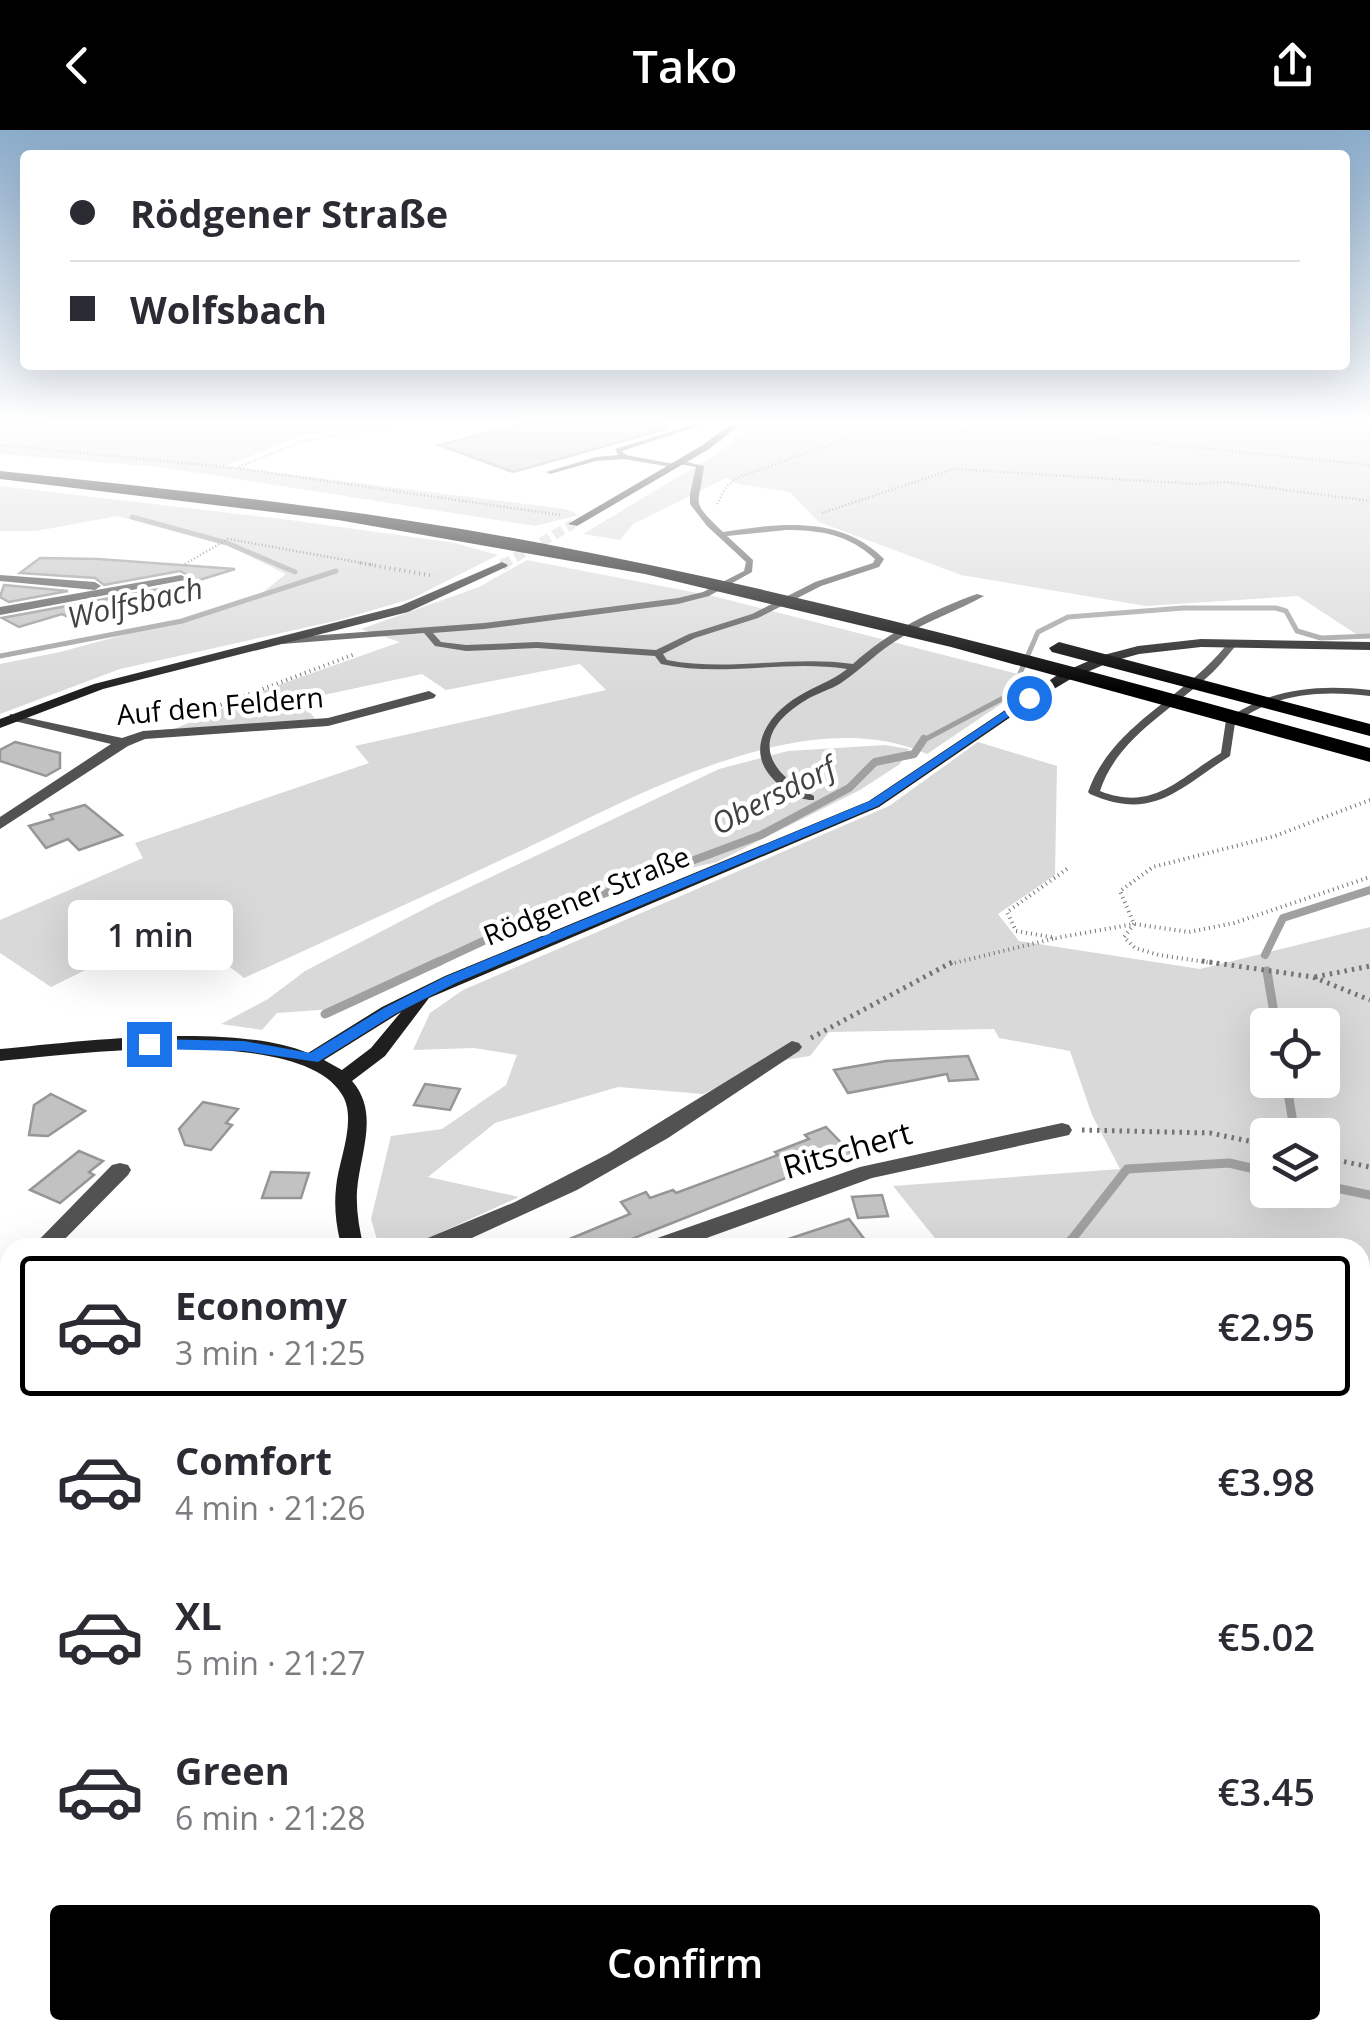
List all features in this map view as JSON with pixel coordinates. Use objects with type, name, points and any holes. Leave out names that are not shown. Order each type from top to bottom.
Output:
[{"type":"highway","points":[[322,513],[872,601]]},
{"type":"highway","points":[[413,513],[467,521],[691,571],[1370,755]]},
{"type":"highway","points":[[904,608],[1370,730]]},
{"type":"main road","points":[[578,521],[592,513]]},
{"type":"main road","points":[[0,724],[120,678],[405,608],[502,565]]},
{"type":"main road","name":"Rödgener Straße","points":[[312,1059],[429,992],[874,804],[1029,698],[1081,668],[1138,650],[1234,642],[1370,646]]},
{"type":"main road","name":"Rödgener Straße","points":[[342,1079],[378,1052],[429,992]]},
{"type":"main road","points":[[0,1055],[175,1044],[276,1049],[312,1059],[342,1079],[357,1109],[346,1194],[353,1238]]},
{"type":"street","points":[[0,578],[84,583],[101,590]]},
{"type":"street","points":[[0,610],[182,578]]},
{"type":"street","name":"Auf den Feldern","points":[[15,716],[123,743],[143,735],[328,722],[428,695]]},
{"type":"street","points":[[0,824],[123,743]]},
{"type":"street","points":[[454,1238],[495,1223],[578,1181],[716,1100],[792,1047]]},
{"type":"street","name":"Ritschert","points":[[682,1238],[868,1172],[1062,1130]]},
{"type":"street","points":[[52,1238],[120,1170]]},
{"type":"lane","points":[[282,641],[484,626],[706,594],[748,572],[750,562],[699,513]]},
{"type":"lane","points":[[426,630],[438,644],[466,648],[537,645],[658,653],[692,636],[755,616],[818,584],[876,565],[880,559],[873,551],[836,534],[791,524],[725,534]]},
{"type":"lane","points":[[810,798],[790,790],[767,768],[763,746],[766,732],[795,702],[834,684],[870,654],[934,615],[980,596]]},
{"type":"lane","points":[[1234,642],[1208,671],[1146,720],[1096,778],[1094,792],[1142,802],[1226,754],[1230,722],[1243,710],[1281,696],[1329,690],[1370,693]]},
{"type":"lane","points":[[658,653],[664,662],[681,667],[816,661],[856,667]]},
{"type":"path","points":[[527,513],[578,521]]},
{"type":"path","points":[[701,517],[710,513]]},
{"type":"path","points":[[791,524],[824,513]]},
{"type":"path","points":[[213,545],[228,540],[441,577],[460,586]]},
{"type":"path","points":[[193,715],[372,649]]},
{"type":"path","points":[[1134,924],[1120,891],[1152,867],[1275,836],[1370,800]]},
{"type":"path","points":[[1056,938],[1016,931],[1006,912],[1067,869]]},
{"type":"path","points":[[792,1047],[849,1021],[960,958],[1134,924],[1189,932],[1234,922],[1370,877]]},
{"type":"path","points":[[1134,924],[1124,937],[1135,948],[1312,978],[1370,1000]]},
{"type":"path","points":[[1312,978],[1370,966]]},
{"type":"path","points":[[1062,1130],[1210,1133],[1250,1141]]},
{"type":"path","points":[[1340,1161],[1370,1167]]},
{"type":"shaded area","points":[[0,513],[231,513],[455,543],[498,555],[411,599],[335,621],[120,669],[0,714],[0,664],[60,652],[253,600],[286,574],[220,542],[117,516],[36,531],[0,531]]},
{"type":"shaded area","points":[[453,513],[579,515],[535,526]]},
{"type":"shaded area","points":[[618,513],[655,513],[633,524],[620,540],[583,534]]},
{"type":"shaded area","points":[[810,513],[1370,513],[1370,634],[1356,634],[1298,596],[1146,606],[961,575],[819,522]]},
{"type":"shaded area","points":[[527,560],[713,596],[1038,679],[927,754],[877,740],[823,739],[767,749],[710,766],[653,788],[244,978],[217,959],[193,948],[170,944],[125,952],[51,987],[0,953],[0,920],[143,858],[135,843],[369,763],[355,746],[606,690],[580,664],[446,690],[422,674],[300,700],[316,720],[165,733],[270,688],[400,642],[361,629],[479,587]]},
{"type":"shaded area","points":[[978,742],[1057,766],[1055,875],[998,914],[1019,941],[1200,969],[1370,927],[1370,1238],[935,1238],[893,1186],[1120,1169],[1092,1115],[1070,1051],[999,1038],[994,1029],[829,1032],[810,1056],[772,1062],[703,1094],[618,1087],[495,1123],[428,1177],[519,1197],[429,1238],[376,1238],[371,1219],[391,1136],[442,1129],[506,1085],[517,1055],[474,1048],[413,1050],[430,1013],[463,990],[889,806]]},
{"type":"shaded area","points":[[885,745],[909,749],[900,764],[860,790],[717,862],[629,882],[333,1009],[277,1013],[262,1030],[221,1024],[268,999],[305,971],[436,903],[719,769],[788,751]]},
{"type":"building","points":[[40,558],[235,569],[73,619],[62,614],[19,627],[2,618],[186,584],[191,577],[180,571],[104,585],[95,578],[20,573]]},
{"type":"building","points":[[4,585],[68,591],[9,602],[0,597]]},
{"type":"building","points":[[15,742],[60,753],[60,768],[46,776],[0,761],[0,750]]},
{"type":"building","points":[[85,805],[122,835],[79,850],[68,839],[46,848],[29,826],[53,819],[50,815]]},
{"type":"building","points":[[968,1056],[978,1079],[949,1081],[947,1074],[848,1093],[834,1070],[886,1061]]},
{"type":"building","points":[[425,1084],[460,1089],[450,1110],[414,1105]]},
{"type":"building","points":[[51,1094],[85,1111],[48,1136],[29,1135],[34,1105]]},
{"type":"building","points":[[203,1102],[238,1109],[226,1123],[232,1125],[211,1150],[185,1145],[179,1129]]},
{"type":"building","points":[[826,1127],[854,1156],[832,1164],[829,1161],[634,1238],[572,1238],[630,1214],[621,1202],[646,1192],[650,1198],[673,1190],[676,1193],[778,1155],[775,1152],[809,1139],[805,1135]]},
{"type":"building","points":[[79,1151],[103,1161],[89,1172],[94,1175],[60,1203],[30,1190]]},
{"type":"building","points":[[271,1172],[309,1173],[301,1198],[262,1198]]},
{"type":"building","points":[[882,1195],[888,1216],[858,1218],[852,1197]]},
{"type":"building","points":[[849,1219],[863,1238],[791,1238]]},
{"type":"waterway","points":[[132,517],[227,543],[295,572]]},
{"type":"waterway","name":"Wolfsbach","points":[[0,656],[182,621],[336,571]]},
{"type":"waterway","name":"Obersdorf","points":[[923,740],[1011,694],[1038,632],[1068,617],[1183,608],[1276,608],[1286,611],[1297,631],[1321,638],[1370,636]]},
{"type":"waterway","name":"Obersdorf","points":[[434,964],[507,930],[761,835],[849,788],[875,762],[914,754],[923,740]]},
{"type":"waterway","points":[[1265,955],[1283,918],[1370,890]]},
{"type":"waterway","name":"Obersdorf","points":[[325,1014],[440,961]]},
{"type":"waterway","points":[[1267,971],[1273,1008]]},
{"type":"waterway","points":[[1289,1098],[1292,1118]]},
{"type":"waterway","points":[[1073,1238],[1127,1169],[1229,1163],[1250,1168]]},
{"type":"waterway","points":[[1340,1189],[1370,1195]]},
{"type":"tunnel","points":[[506,563],[502,565],[573,524]]},
{"type":"route","points":[[149,1044],[244,1046],[297,1053],[312,1059],[450,980],[874,804],[1029,698]]}]
